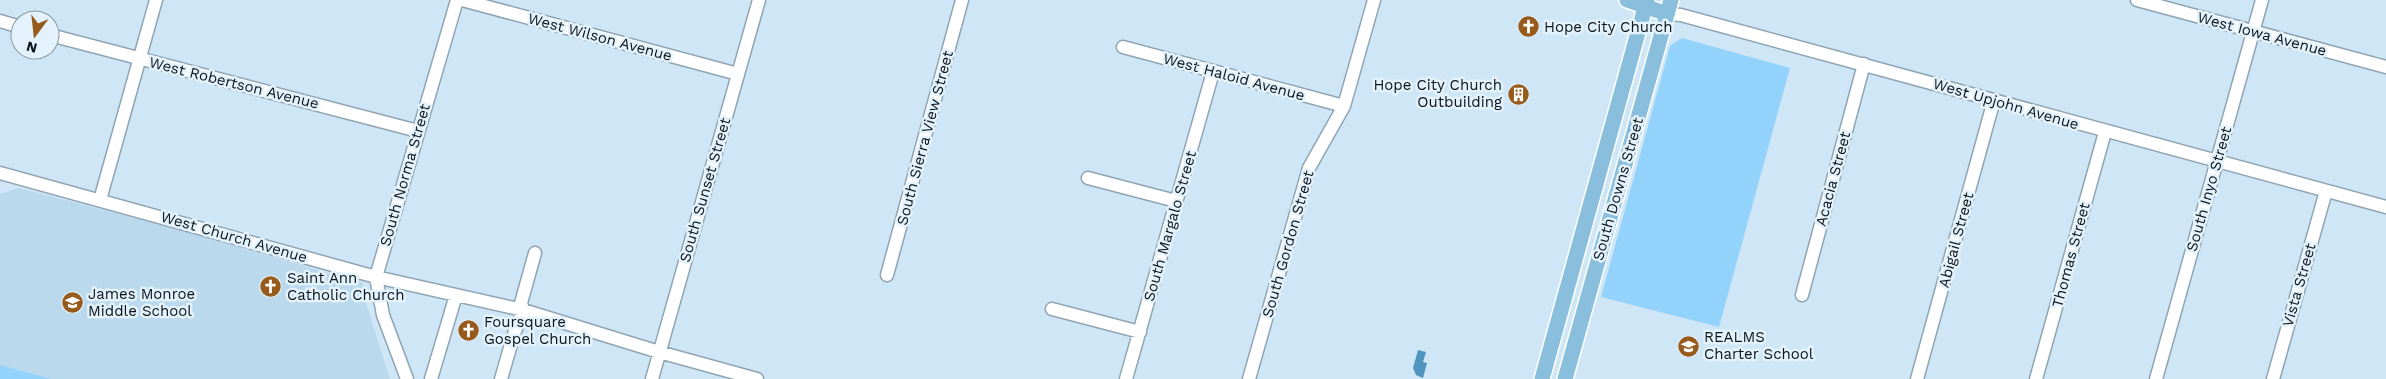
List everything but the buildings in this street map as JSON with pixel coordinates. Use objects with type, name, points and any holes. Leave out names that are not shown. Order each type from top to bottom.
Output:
[{"type":"main road","name":"West Upjohn Avenue","points":[[1628,0],[1669,7]]},
{"type":"main road","name":"South Downs Street","points":[[1542,379],[1646,3]]},
{"type":"main road","name":"South Downs Street","points":[[1565,379],[1669,7]]},
{"type":"street","points":[[100,200],[156,0]]},
{"type":"street","name":"South Norma Street","points":[[406,379],[383,315],[376,277],[457,0]]},
{"type":"street","name":"West Wilson Avenue","points":[[462,0],[738,74]]},
{"type":"street","name":"South Sunset Street","points":[[652,379],[759,0]]},
{"type":"street","name":"South Sierra View Street","points":[[887,275],[962,0]]},
{"type":"street","name":"South Gordon Street","points":[[1249,379],[1309,168],[1344,106],[1374,0]]},
{"type":"street","name":"West Iowa Avenue","points":[[2137,0],[2386,67]]},
{"type":"street","name":"South Inyo Street","points":[[2156,379],[2262,0]]},
{"type":"street","name":"West Upjohn Avenue","points":[[1669,7],[1680,15],[2386,207]]},
{"type":"street","name":"West Robertson Avenue","points":[[60,38],[418,131]]},
{"type":"street","name":"West Haloid Avenue","points":[[1123,47],[1344,106]]},
{"type":"street","name":"Acacia Street","points":[[1802,295],[1864,64]]},
{"type":"street","name":"South Margalo Street","points":[[1126,379],[1213,72]]},
{"type":"street","name":"Abigail Street","points":[[1917,379],[1994,100]]},
{"type":"street","name":"Thomas Street","points":[[2036,379],[2105,132]]},
{"type":"street","name":"West Church Avenue","points":[[0,173],[376,277],[523,310],[659,352],[757,379]]},
{"type":"street","points":[[1088,178],[1176,201]]},
{"type":"street","name":"Vista Street","points":[[2273,379],[2326,191]]},
{"type":"street","points":[[502,379],[514,334],[523,310],[521,303],[535,253]]},
{"type":"street","points":[[431,379],[456,294]]},
{"type":"street","points":[[1052,309],[1140,332]]},
{"type":"shaded area","points":[[1682,38],[1790,68],[1719,327],[1601,297],[1670,46]]},
{"type":"shaded area","points":[[18,188],[167,226],[362,283],[366,303],[390,379],[0,379],[0,194]]},
{"type":"shaded area","points":[[1418,350],[1426,352],[1423,362],[1427,363],[1423,378],[1416,375],[1413,368]]},
{"type":"shaded area","points":[[0,365],[51,379],[0,379]]},
{"type":"place","name":"Hope City Church","points":[[1528,27]]},
{"type":"place","name":"Hope City Church Outbuilding","points":[[1518,94]]},
{"type":"place","name":"Saint Ann Catholic Church","points":[[271,287]]},
{"type":"place","name":"James Monroe Middle School","points":[[72,303]]},
{"type":"place","name":"Foursquare Gospel Church","points":[[468,331]]},
{"type":"place","name":"REALMS Charter School","points":[[1688,346]]}]
